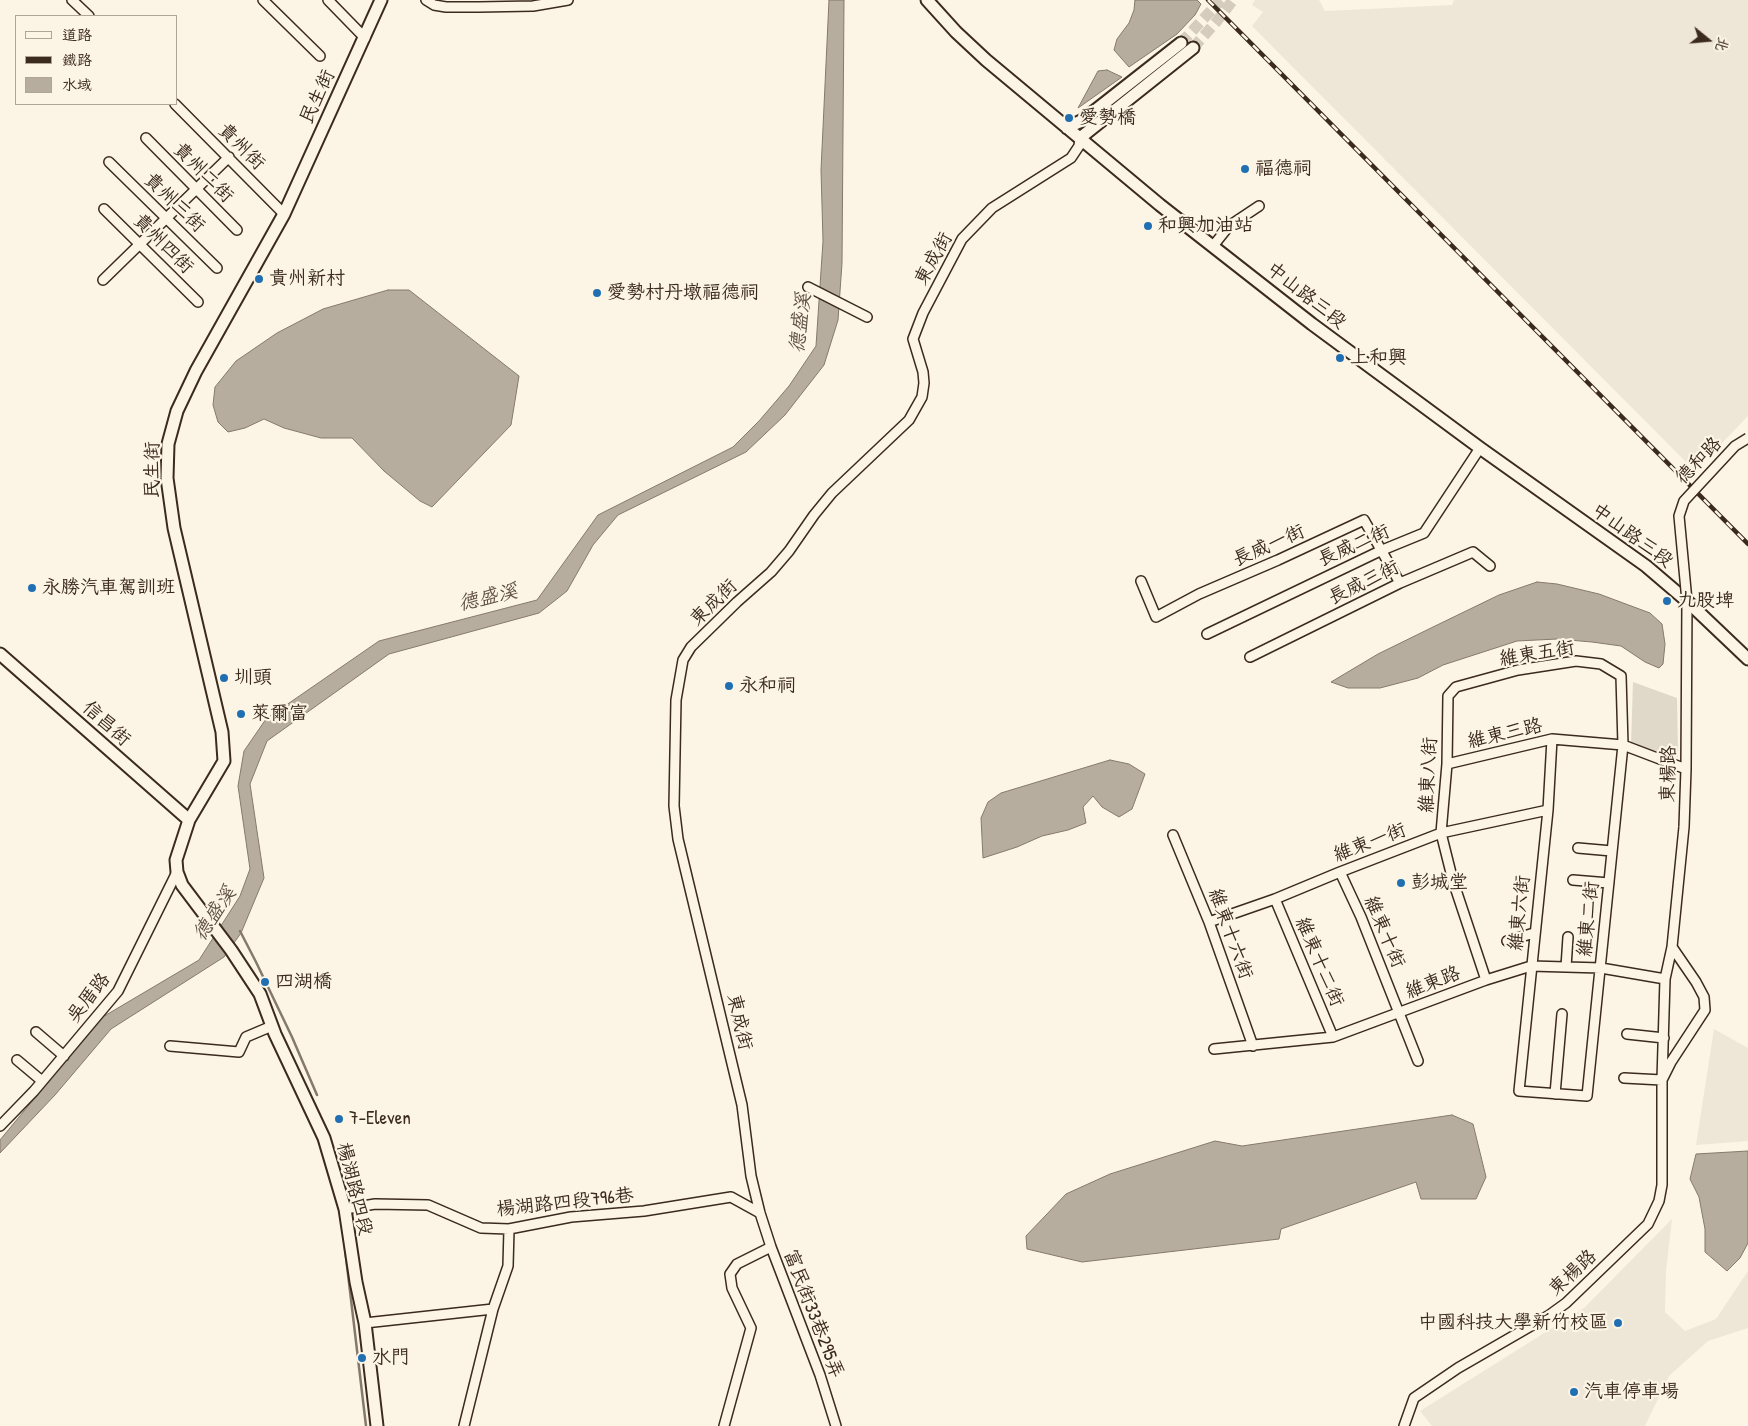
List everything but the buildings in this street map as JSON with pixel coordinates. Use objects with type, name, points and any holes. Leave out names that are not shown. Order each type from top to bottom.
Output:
[{"type":"street","points":[[72,0],[88,15]]},
{"type":"street","points":[[263,0],[320,56]]},
{"type":"street","points":[[328,0],[365,38]]},
{"type":"street","name":"民生街","points":[[177,872],[176,860],[189,820],[224,761],[222,732],[174,528],[167,478],[168,444],[177,411],[196,371],[284,214],[382,0]]},
{"type":"street","points":[[426,0],[446,7],[488,7],[533,6],[568,0]]},
{"type":"street","name":"中山路三段","points":[[927,0],[956,32],[986,60],[1160,205],[1312,324],[1480,448],[1646,566],[1687,600],[1748,658]]},
{"type":"street","points":[[1067,128],[1083,120],[1181,44]]},
{"type":"street","points":[[1080,138],[1193,48]]},
{"type":"street","name":"貴州街","points":[[177,105],[284,214]]},
{"type":"street","name":"貴州二街","points":[[146,138],[237,230]]},
{"type":"street","name":"東成街","points":[[760,1213],[751,1176],[742,1105],[678,839],[674,806],[676,700],[683,660],[694,644],[771,572],[832,493],[910,420],[922,397],[924,383],[923,372],[913,339],[923,313],[962,239],[992,208],[1071,158],[1079,146],[1080,138]]},
{"type":"street","points":[[103,280],[229,157]]},
{"type":"street","name":"貴州三街","points":[[108,162],[217,268]]},
{"type":"street","points":[[1213,246],[1229,226],[1259,206]]},
{"type":"street","name":"貴州四街","points":[[104,209],[198,302]]},
{"type":"street","points":[[812,289],[867,317]]},
{"type":"street","name":"德和路","points":[[1687,600],[1679,516],[1684,500],[1735,446],[1748,438]]},
{"type":"street","name":"長威二街","points":[[1207,634],[1380,551],[1424,533],[1480,448]]},
{"type":"street","name":"長威一街","points":[[1141,581],[1156,616],[1199,594],[1364,520],[1400,583]]},
{"type":"street","name":"長威三街","points":[[1250,657],[1400,583],[1473,552],[1490,566]]},
{"type":"street","name":"東楊路","points":[[1404,1426],[1414,1398],[1458,1368],[1548,1316],[1566,1303],[1648,1224],[1659,1201],[1662,1185],[1662,1080],[1665,979],[1672,947],[1684,827],[1687,600]]},
{"type":"street","name":"信昌街","points":[[0,654],[189,820]]},
{"type":"street","name":"維東五街","points":[[1456,687],[1518,670],[1576,661],[1601,664],[1621,676]]},
{"type":"street","name":"維東二街","points":[[1519,1091],[1587,1096],[1623,745],[1621,676]]},
{"type":"street","name":"維東八街","points":[[1456,687],[1448,696],[1447,764],[1441,833],[1453,881],[1486,980]]},
{"type":"street","name":"維東三路","points":[[1447,764],[1552,739],[1623,745],[1686,769]]},
{"type":"street","name":"維東六街","points":[[1519,1091],[1548,810],[1552,739]]},
{"type":"street","name":"維東一街","points":[[1209,922],[1276,899],[1441,833],[1548,810]]},
{"type":"street","name":"維東十六街","points":[[1174,835],[1209,922],[1253,1046]]},
{"type":"street","points":[[1578,848],[1612,851]]},
{"type":"street","name":"楊湖路四段","points":[[177,872],[182,885],[216,929],[260,994],[272,1026],[324,1138],[345,1209],[356,1282],[365,1323],[378,1426]]},
{"type":"street","name":"吳厝路","points":[[0,1126],[64,1056],[118,991],[177,872]]},
{"type":"street","name":"維東十街","points":[[1340,872],[1361,916],[1418,1062]]},
{"type":"street","points":[[1573,880],[1609,883]]},
{"type":"street","name":"維東十二街","points":[[1276,899],[1333,1037]]},
{"type":"street","points":[[1508,941],[1534,933]]},
{"type":"street","points":[[1566,967],[1568,937]]},
{"type":"street","name":"東楊路","points":[[1662,1080],[1671,1062],[1705,1010],[1704,997],[1672,947]]},
{"type":"street","name":"維東路","points":[[1214,1049],[1333,1037],[1486,980],[1531,966],[1601,968],[1665,979]]},
{"type":"street","points":[[1555,1094],[1562,1014]]},
{"type":"street","points":[[170,1046],[239,1052],[246,1037],[272,1026]]},
{"type":"street","points":[[36,1032],[64,1056]]},
{"type":"street","points":[[1627,1034],[1664,1038]]},
{"type":"street","points":[[17,1060],[42,1081]]},
{"type":"street","points":[[1624,1078],[1662,1080]]},
{"type":"street","name":"楊湖路四段796巷","points":[[345,1209],[375,1204],[428,1205],[480,1228],[509,1228],[571,1217],[644,1211],[731,1198],[760,1213]]},
{"type":"street","name":"富民街33巷295弄","points":[[760,1213],[771,1248],[820,1375],[836,1426]]},
{"type":"street","points":[[464,1426],[493,1309],[508,1266],[509,1228]]},
{"type":"street","points":[[724,1426],[750,1328],[732,1288],[730,1274],[737,1264],[771,1248]]},
{"type":"street","points":[[365,1323],[493,1309]]},
{"type":"shaded area","points":[[1255,0],[1319,0],[1325,11],[1452,5],[1454,0],[1748,0],[1748,416],[1695,471],[1252,26],[1263,12],[1252,5]]},
{"type":"shaded area","points":[[1633,682],[1677,698],[1678,757],[1631,745]]},
{"type":"shaded area","points":[[1714,1029],[1748,1048],[1748,1141],[1696,1145]]},
{"type":"shaded area","name":"中國科技大學新竹校區","points":[[1672,1219],[1666,1271],[1665,1312],[1685,1331],[1716,1319],[1748,1271],[1748,1328],[1708,1341],[1669,1376],[1645,1426],[1432,1426],[1420,1411],[1584,1308]]},
{"type":"water","points":[[829,0],[844,0],[842,263],[838,320],[824,365],[785,415],[746,452],[618,515],[593,545],[567,591],[539,613],[389,654],[267,741],[250,784],[264,878],[241,933],[224,957],[111,1029],[55,1095],[0,1153],[0,1140],[101,1018],[199,960],[240,896],[250,869],[238,786],[244,751],[266,719],[379,641],[537,600],[598,515],[733,447],[759,421],[789,386],[816,346],[823,241],[821,170]]},
{"type":"water","points":[[1135,0],[1197,0],[1201,4],[1195,15],[1177,34],[1129,67],[1114,50],[1117,39],[1129,23],[1134,10]]},
{"type":"water","points":[[1107,70],[1122,77],[1078,108],[1098,71]]},
{"type":"water","points":[[388,290],[409,290],[519,376],[511,425],[432,507],[420,501],[384,471],[352,438],[321,438],[284,428],[264,419],[245,428],[228,432],[218,422],[213,405],[215,387],[236,361],[277,333],[323,309]]},
{"type":"water","points":[[1537,582],[1557,584],[1599,594],[1650,613],[1662,624],[1665,644],[1663,664],[1659,668],[1645,662],[1621,646],[1557,639],[1517,641],[1443,665],[1418,678],[1380,688],[1348,688],[1331,682],[1378,654],[1433,627],[1499,595]]},
{"type":"water","points":[[1110,760],[1129,764],[1145,774],[1132,809],[1119,817],[1102,807],[1093,796],[1083,807],[1086,823],[1068,830],[1042,836],[1017,847],[983,858],[981,818],[988,802],[1001,793]]},
{"type":"water","points":[[1452,1115],[1473,1124],[1486,1177],[1476,1199],[1421,1199],[1416,1182],[1281,1229],[1279,1239],[1082,1262],[1027,1249],[1026,1236],[1066,1194],[1110,1174],[1215,1141],[1242,1146]]},
{"type":"water","points":[[1748,1151],[1748,1243],[1740,1258],[1727,1271],[1705,1252],[1705,1229],[1699,1197],[1690,1179],[1696,1154]]},
{"type":"waterway","points":[[240,931],[292,1037],[317,1095]]},
{"type":"waterway","points":[[345,1249],[366,1426]]},
{"type":"tunnel","points":[[1181,43],[1221,0]]},
{"type":"tunnel","points":[[1193,48],[1233,0]]},
{"type":"railway","points":[[1208,0],[1748,544]]},
{"type":"place","name":"愛勢橋","points":[[1069,118]]},
{"type":"place","name":"福德祠","points":[[1245,169]]},
{"type":"place","name":"和興加油站","points":[[1148,226]]},
{"type":"place","name":"貴州新村","points":[[259,279]]},
{"type":"place","name":"愛勢村丹墩福德祠","points":[[597,293]]},
{"type":"place","name":"上和興","points":[[1340,358]]},
{"type":"place","name":"永勝汽車駕訓班","points":[[32,588]]},
{"type":"place","name":"九股埤","points":[[1667,601]]},
{"type":"place","name":"圳頭","points":[[224,678]]},
{"type":"place","name":"永和祠","points":[[729,686]]},
{"type":"place","name":"萊爾富","points":[[241,714]]},
{"type":"place","name":"彭城堂","points":[[1401,883]]},
{"type":"place","name":"四湖橋","points":[[265,982]]},
{"type":"place","name":"7-Eleven","points":[[339,1119]]},
{"type":"place","name":"中國科技大學新竹校區","points":[[1618,1323]]},
{"type":"place","name":"水門","points":[[362,1358]]},
{"type":"place","name":"汽車停車場","points":[[1574,1392]]},
{"type":"water label","name":"德盛溪","points":[[801,323]]},
{"type":"water label","name":"德盛溪","points":[[488,598]]},
{"type":"water label","name":"德盛溪","points":[[215,914]]}]
